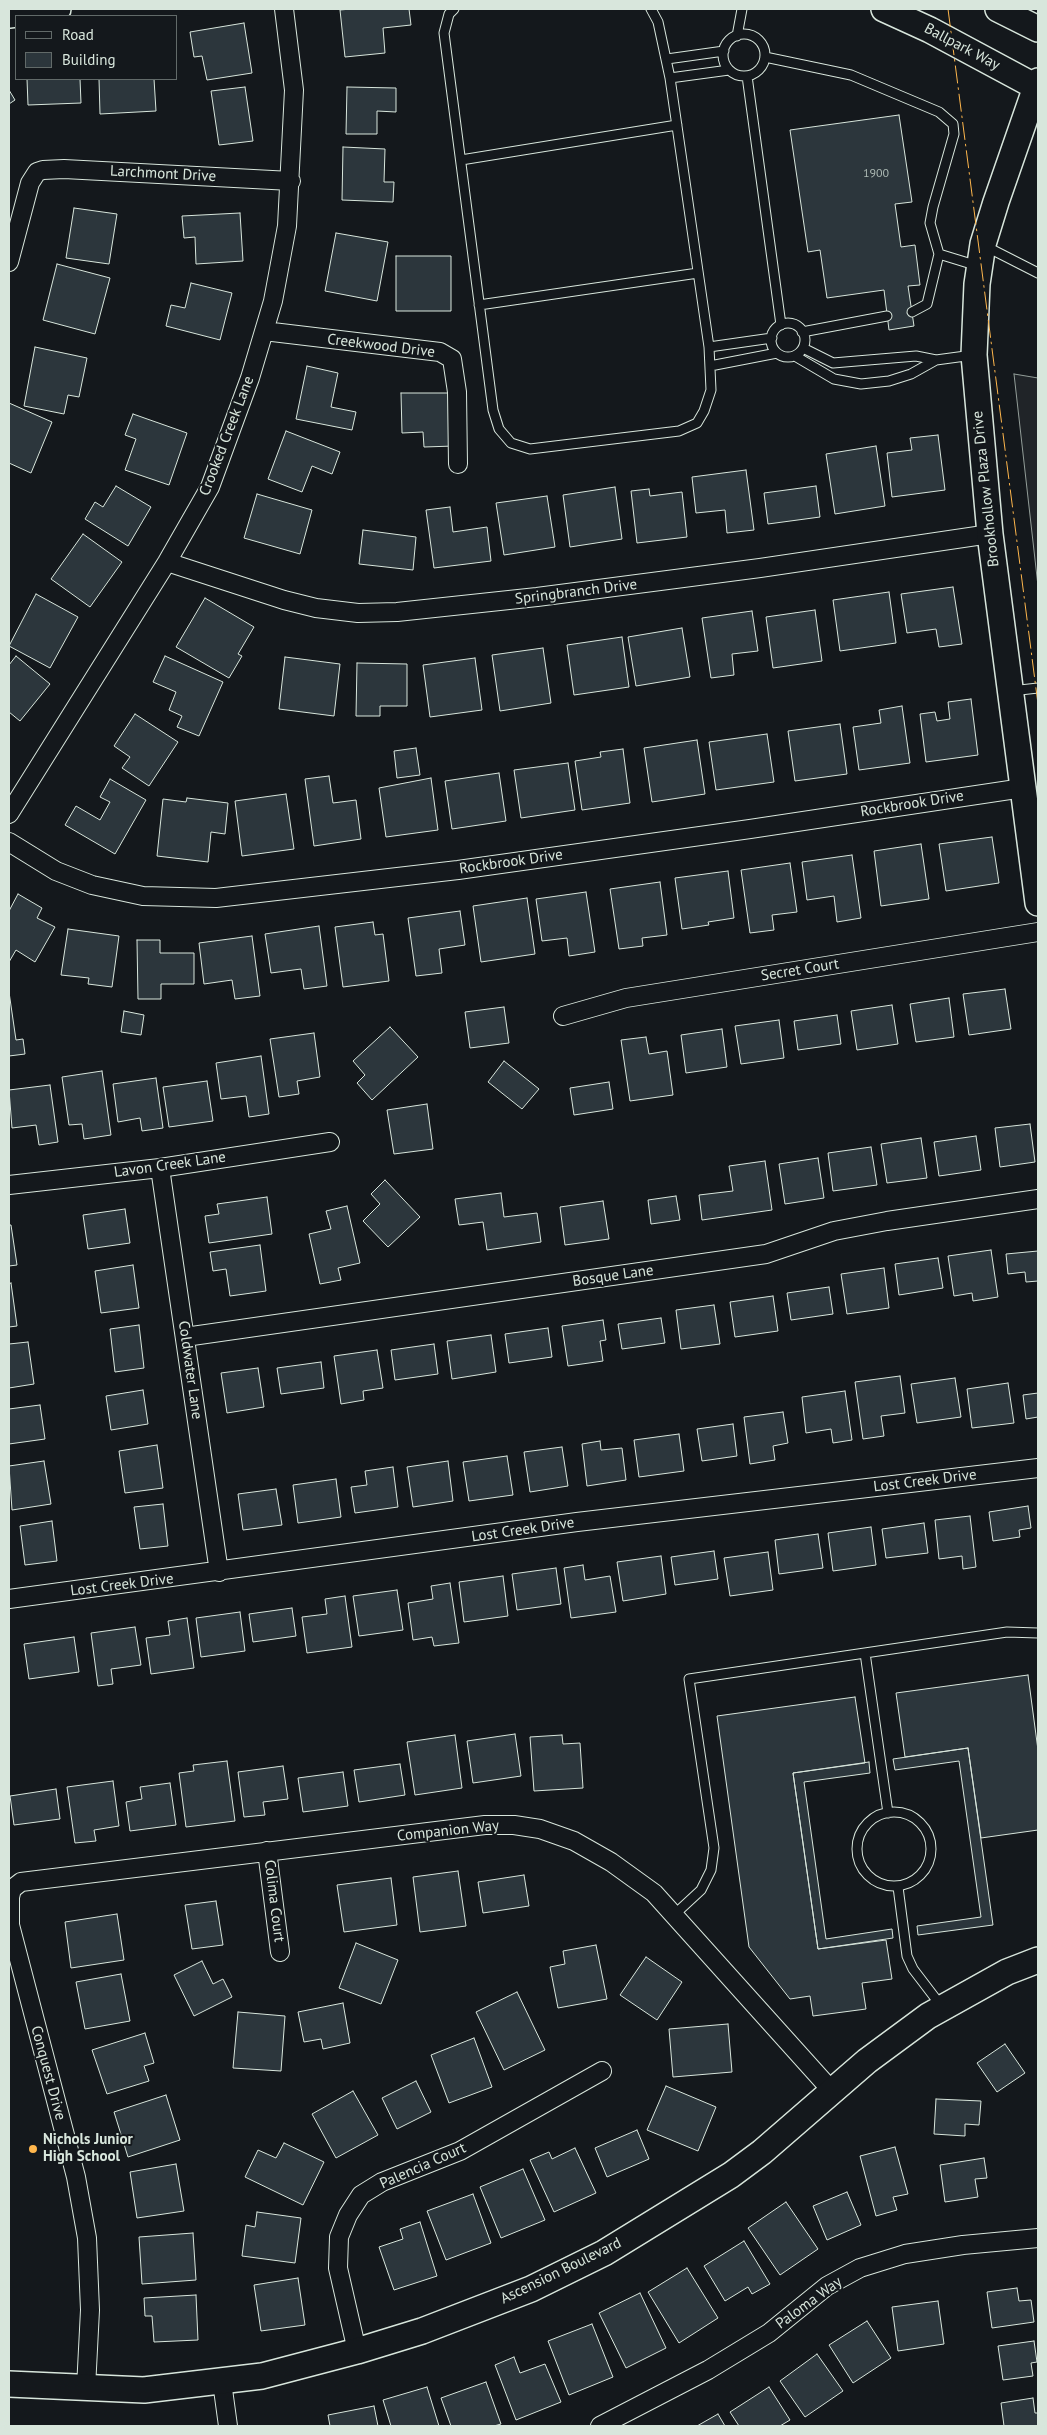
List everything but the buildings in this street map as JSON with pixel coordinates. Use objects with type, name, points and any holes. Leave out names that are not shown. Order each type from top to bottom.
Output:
[{"type":"street","points":[[9,15],[53,9]]},
{"type":"street","name":"Crooked Creek Lane","points":[[9,814],[167,562],[210,487],[250,378],[273,301],[287,226],[291,182],[294,90],[284,9]]},
{"type":"street","name":"Ballpark Way","points":[[884,9],[930,30],[1038,85]]},
{"type":"street","points":[[998,9],[1038,29]]},
{"type":"street","name":"Brookhollow Plaza Drive","points":[[1038,85],[996,202],[981,255],[974,355],[990,534],[1038,896]]},
{"type":"street","name":"Larchmont Drive","points":[[9,262],[30,183],[37,172],[43,170],[64,169],[291,182]]},
{"type":"street","name":"Creekwood Drive","points":[[264,330],[440,352],[452,359],[457,392],[458,464]]},
{"type":"street","name":"Springbranch Drive","points":[[167,562],[284,600],[316,608],[358,613],[397,612],[537,597],[760,568],[990,534]]},
{"type":"street","name":"Rockbrook Drive","points":[[9,842],[56,871],[92,885],[143,896],[216,898],[458,870],[1023,788]]},
{"type":"street","name":"Secret Court","points":[[563,1016],[626,998],[1038,932]]},
{"type":"street","name":"Lavon Creek Lane","points":[[9,1185],[160,1168],[330,1142]]},
{"type":"street","name":"Coldwater Lane","points":[[160,1168],[219,1572]]},
{"type":"street","name":"Bosque Lane","points":[[184,1336],[766,1254],[834,1231],[886,1221],[1038,1198]]},
{"type":"street","name":"Lost Creek Drive","points":[[9,1599],[577,1522],[1038,1468]]},
{"type":"street","name":"Companion Way","points":[[21,1882],[485,1825],[514,1825],[540,1829],[574,1841],[611,1862],[654,1893],[832,2091]]},
{"type":"street","name":"Colima Court","points":[[267,1851],[280,1952]]},
{"type":"street","name":"Conquest Drive","points":[[21,1882],[12,1889],[10,1897],[10,1925],[76,2177],[87,2238],[90,2310],[86,2388]]},
{"type":"street","name":"Ascension Boulevard","points":[[9,2384],[144,2390],[262,2376],[357,2351],[422,2331],[531,2289],[604,2253],[731,2175],[762,2152],[867,2060],[942,2008],[1007,1972],[1038,1960]]},
{"type":"street","name":"Palencia Court","points":[[357,2351],[338,2268],[339,2238],[348,2215],[362,2195],[382,2182],[460,2151],[602,2071]]},
{"type":"street","name":"Paloma Way","points":[[600,2426],[708,2370],[769,2333],[827,2286],[860,2268],[905,2254],[963,2245],[1038,2238]]},
{"type":"street","points":[[222,2382],[228,2426]]},
{"type":"lane","points":[[454,9],[449,14],[444,33],[493,410],[499,429],[511,444],[530,449],[679,431],[697,422],[704,411],[711,390],[709,347],[667,59],[658,22],[650,9]]},
{"type":"lane","points":[[737,36],[742,9]]},
{"type":"lane","points":[[737,36],[750,36],[762,44],[765,57],[759,70],[747,76],[741,76],[729,70],[725,64],[724,51],[726,45],[737,36]]},
{"type":"lane","points":[[667,59],[724,51]]},
{"type":"lane","points":[[765,57],[851,75],[939,112],[953,124],[954,134],[932,207],[930,223],[938,254],[927,304],[912,312]]},
{"type":"lane","points":[[670,78],[729,70]]},
{"type":"lane","points":[[747,76],[782,325]]},
{"type":"lane","points":[[461,160],[677,125]]},
{"type":"lane","points":[[938,254],[981,255],[1038,273]]},
{"type":"lane","points":[[479,305],[698,273]]},
{"type":"lane","points":[[802,332],[887,316]]},
{"type":"lane","points":[[795,356],[803,348],[805,342],[802,332],[793,324],[782,325],[777,328],[772,338],[773,348],[777,353],[785,357],[795,356],[834,379],[861,384],[897,378],[911,374],[936,360]]},
{"type":"lane","points":[[709,347],[772,338]]},
{"type":"lane","points":[[803,348],[833,363],[916,356],[936,360],[974,355]]},
{"type":"lane","points":[[710,366],[777,353]]},
{"type":"lane","points":[[1010,691],[1038,688]]},
{"type":"lane","points":[[674,1915],[701,1890],[711,1870],[714,1848],[689,1680],[1007,1632],[1038,1633]]},
{"type":"lane","points":[[865,1653],[888,1813]]},
{"type":"lane","points":[[888,1813],[900,1813],[911,1816],[920,1823],[930,1844],[928,1864],[924,1872],[916,1879],[898,1886],[879,1884],[871,1879],[864,1872],[857,1854],[857,1843],[861,1832],[878,1816],[888,1813]]},
{"type":"lane","points":[[898,1886],[907,1956],[913,1969],[942,2008]]},
{"type":"shaded area","points":[[1014,374],[1038,378],[1038,586]]},
{"type":"power","points":[[948,9],[1038,704]]},
{"type":"place","name":"Nichols Junior High School","points":[[33,2149]]}]
